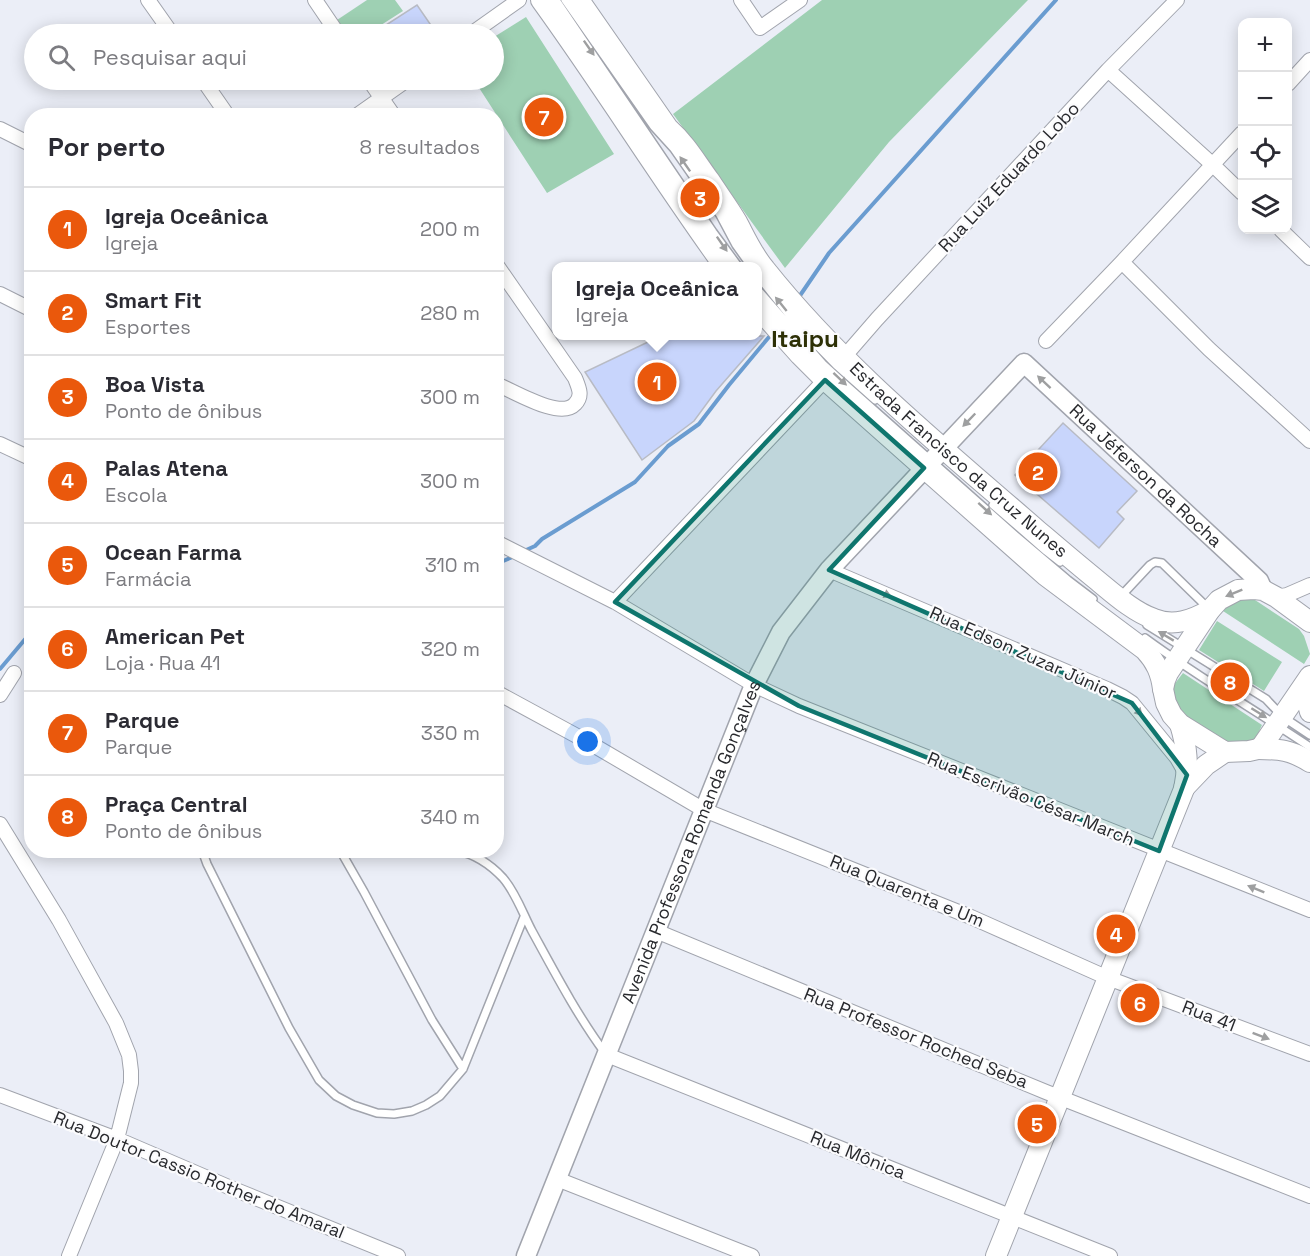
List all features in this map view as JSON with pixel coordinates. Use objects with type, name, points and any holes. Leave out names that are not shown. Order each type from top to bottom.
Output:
[{"type":"main road","points":[[541,0],[721,262]]},
{"type":"main road","name":"Estrada Francisco da Cruz Nunes","points":[[579,0],[668,128],[682,140],[730,211],[760,262]]},
{"type":"main road","name":"Estrada Francisco da Cruz Nunes","points":[[762,265],[804,314],[1046,576],[1154,660],[1162,677],[1166,703],[1180,724]]},
{"type":"main road","name":"Estrada Francisco da Cruz Nunes","points":[[762,312],[825,380],[935,457],[1143,614],[1166,622],[1183,622],[1210,610]]},
{"type":"main road","points":[[1163,689],[1168,673],[1210,610],[1219,600],[1238,590],[1254,589],[1269,593],[1310,618]]},
{"type":"main road","points":[[1258,749],[1267,740],[1307,680]]},
{"type":"main road","points":[[1307,680],[1306,697],[1310,712]]},
{"type":"main road","points":[[996,1256],[1185,782],[1187,756],[1180,724]]},
{"type":"main road","points":[[1180,724],[1225,752],[1278,749],[1299,755],[1310,762]]},
{"type":"main road","points":[[1185,782],[1225,752]]},
{"type":"street","points":[[148,0],[165,24]]},
{"type":"street","points":[[315,0],[331,24]]},
{"type":"street","points":[[485,24],[519,0]]},
{"type":"street","points":[[741,0],[760,28],[800,0]]},
{"type":"street","name":"Rua Luiz Eduardo Lobo","points":[[844,357],[1108,70],[1177,0]]},
{"type":"street","points":[[1292,80],[1308,66]]},
{"type":"street","points":[[1108,70],[1238,189]]},
{"type":"street","points":[[210,90],[222,108]]},
{"type":"street","points":[[377,90],[389,108]]},
{"type":"street","points":[[367,108],[392,90]]},
{"type":"street","points":[[0,129],[24,141]]},
{"type":"street","points":[[1046,340],[1238,138]]},
{"type":"street","points":[[1285,234],[1310,258]]},
{"type":"street","points":[[1122,262],[1209,349],[1310,441]]},
{"type":"street","points":[[504,276],[575,378],[581,393],[573,407],[564,410],[547,407],[504,388]]},
{"type":"street","points":[[0,294],[24,306]]},
{"type":"street","name":"Avenida Professora Romanda Gonçalves","points":[[526,1256],[754,685],[781,632],[829,570],[1024,363]]},
{"type":"street","name":"Rua Jéferson da Rocha","points":[[1024,363],[1269,593]]},
{"type":"street","points":[[615,602],[825,380]]},
{"type":"street","points":[[0,444],[24,455]]},
{"type":"street","name":"Rua Escrivão César March","points":[[504,546],[615,602],[754,685],[799,706],[1310,910]]},
{"type":"street","name":"Rua Edson Zuzar Júnior","points":[[829,570],[1123,697],[1132,703],[1177,758],[1185,782]]},
{"type":"street","points":[[1269,593],[1287,595],[1310,585]]},
{"type":"street","points":[[0,695],[14,673]]},
{"type":"street","name":"Rua Quarenta e Um","points":[[504,696],[588,741],[704,810],[971,917],[1108,978]]},
{"type":"street","points":[[0,824],[59,920],[116,1023],[130,1063],[131,1083],[117,1139],[69,1256]]},
{"type":"street","name":"Rua Professor Roched Seba","points":[[656,931],[1060,1097],[1310,1196]]},
{"type":"street","name":"Rua 41","points":[[1108,978],[1310,1054]]},
{"type":"street","name":"Rua Mônica","points":[[607,1055],[1110,1256]]},
{"type":"street","name":"Rua Doutor Cassio Rother do Amaral","points":[[0,1095],[117,1139],[398,1256]]},
{"type":"street","points":[[557,1179],[752,1256]]},
{"type":"lane","points":[[556,0],[735,262]]},
{"type":"lane","points":[[565,0],[654,127],[682,160],[720,215],[747,262]]},
{"type":"lane","points":[[762,281],[798,326],[837,366],[880,404]]},
{"type":"lane","points":[[762,295],[823,364],[935,457],[1015,535],[1095,601]]},
{"type":"lane","points":[[986,498],[1064,565]]},
{"type":"lane","points":[[1119,598],[1155,562],[1162,563],[1210,610]]},
{"type":"lane","points":[[1082,578],[1139,620],[1181,655],[1280,721],[1310,747]]},
{"type":"lane","points":[[1141,635],[1266,699],[1280,721],[1310,735]]},
{"type":"lane","points":[[205,858],[289,1028],[319,1080],[336,1096],[353,1105],[377,1113],[394,1114],[412,1111],[426,1105],[440,1096],[463,1069],[524,916]]},
{"type":"lane","points":[[345,858],[432,1020],[463,1069]]},
{"type":"lane","points":[[477,858],[492,867],[510,888],[570,1001],[607,1055]]},
{"type":"highlighted area","points":[[825,380],[924,468],[829,570],[1132,703],[1187,775],[1159,851],[799,706],[615,602]]},
{"type":"green space","points":[[367,0],[395,0],[403,11],[383,24],[340,24],[337,20]]},
{"type":"green space","points":[[822,0],[1028,0],[889,142],[785,268],[673,114]]},
{"type":"green space","points":[[526,17],[614,154],[547,193],[504,126],[504,108],[492,108],[480,90],[504,90],[504,31]]},
{"type":"green space","points":[[1239,599],[1255,600],[1299,629],[1310,654],[1304,664],[1223,611]]},
{"type":"green space","points":[[1217,621],[1282,662],[1264,691],[1199,650]]},
{"type":"green space","points":[[1183,673],[1262,725],[1255,738],[1244,743],[1225,742],[1182,715],[1172,694],[1173,686]]},
{"type":"building","points":[[417,5],[430,24],[388,24]]},
{"type":"building","points":[[651,340],[761,340],[716,391],[694,421],[642,460],[585,372]]},
{"type":"building","points":[[1063,423],[1137,491],[1117,512],[1124,519],[1099,548],[1015,475]]},
{"type":"waterway","points":[[799,297],[829,253],[1056,0]]},
{"type":"waterway","points":[[524,551],[635,482],[668,446],[699,424],[769,337]]},
{"type":"waterway","points":[[504,561],[515,556]]},
{"type":"waterway","points":[[0,669],[24,640]]},
{"type":"place","name":"Parque","points":[[544,117]]},
{"type":"place","name":"Boa Vista","points":[[700,198]]},
{"type":"place","name":"Igreja Oceânica","points":[[657,382]]},
{"type":"place","name":"Smart Fit","points":[[1038,472]]},
{"type":"place","name":"Praça Central","points":[[1230,682]]},
{"type":"place","name":"Palas Atena","points":[[1116,934]]},
{"type":"place","name":"American Pet","points":[[1140,1003]]},
{"type":"place","name":"Ocean Farma","points":[[1037,1124]]},
{"type":"district","name":"Itaipu","points":[[805,339]]}]
